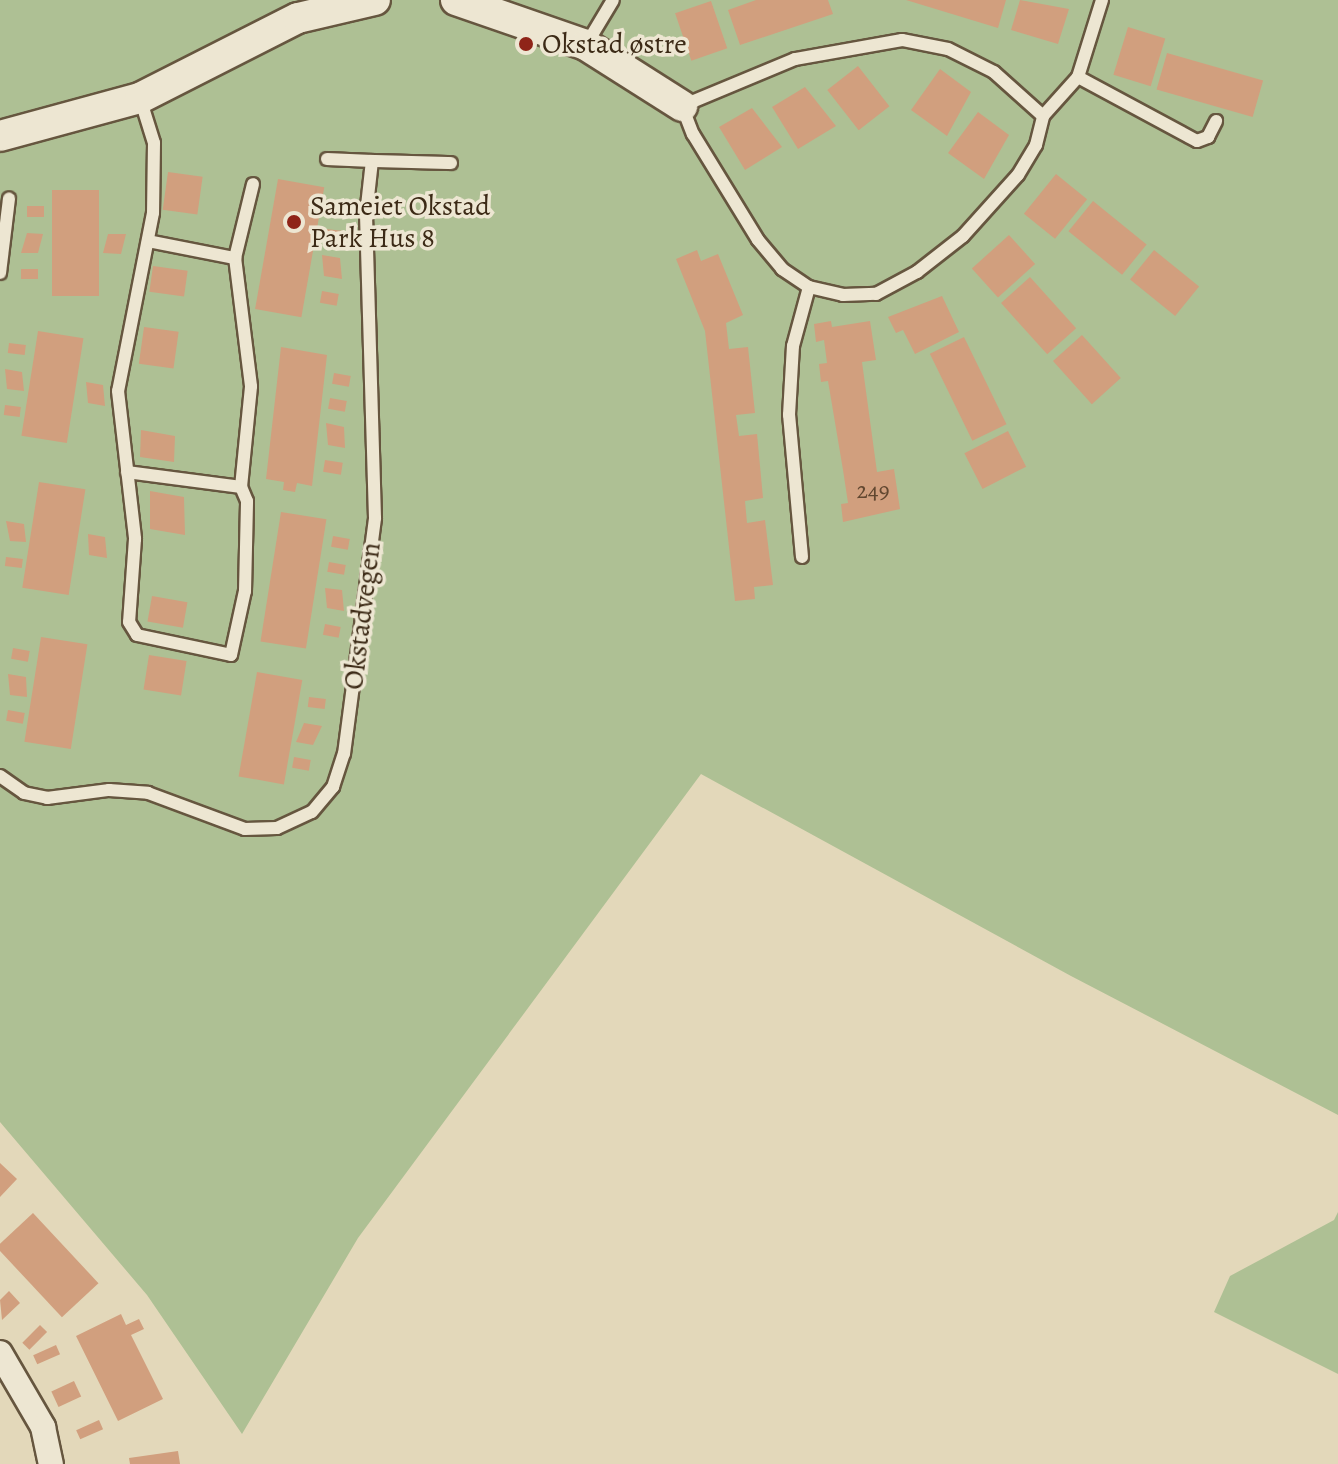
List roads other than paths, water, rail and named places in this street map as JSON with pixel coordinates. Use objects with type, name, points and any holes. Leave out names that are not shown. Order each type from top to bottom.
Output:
[{"type":"street","points":[[0,136],[140,98],[298,18],[375,0]]},
{"type":"street","points":[[456,0],[586,45],[682,106]]},
{"type":"street","points":[[0,1353],[43,1427],[51,1464]]},
{"type":"lane","points":[[586,45],[613,0]]},
{"type":"lane","points":[[1043,116],[994,72],[948,49],[902,40],[795,59],[682,106],[693,134],[758,240],[782,269],[809,287],[843,295],[876,294],[917,272],[963,236],[1018,175],[1036,145],[1043,116],[1078,77],[1102,0]]},
{"type":"lane","points":[[1078,77],[1197,141],[1208,137],[1216,121]]},
{"type":"lane","points":[[140,98],[154,143],[148,241],[118,391],[135,539],[129,622],[137,635],[231,655],[245,591],[247,501],[241,487],[251,386],[235,258],[253,184]]},
{"type":"lane","points":[[327,159],[451,163]]},
{"type":"lane","name":"Okstadvegen","points":[[0,776],[24,793],[47,798],[109,790],[148,793],[245,829],[277,828],[312,812],[333,787],[344,754],[375,518],[366,215],[372,161]]},
{"type":"lane","points":[[0,273],[9,199]]},
{"type":"lane","points":[[148,241],[235,258]]},
{"type":"lane","points":[[802,557],[789,415],[793,346],[809,287]]},
{"type":"lane","points":[[127,472],[241,487]]},
{"type":"place","name":"Okstad østre","points":[[526,44]]},
{"type":"place","name":"Sameiet Okstad Park Hus 8","points":[[294,222]]}]
